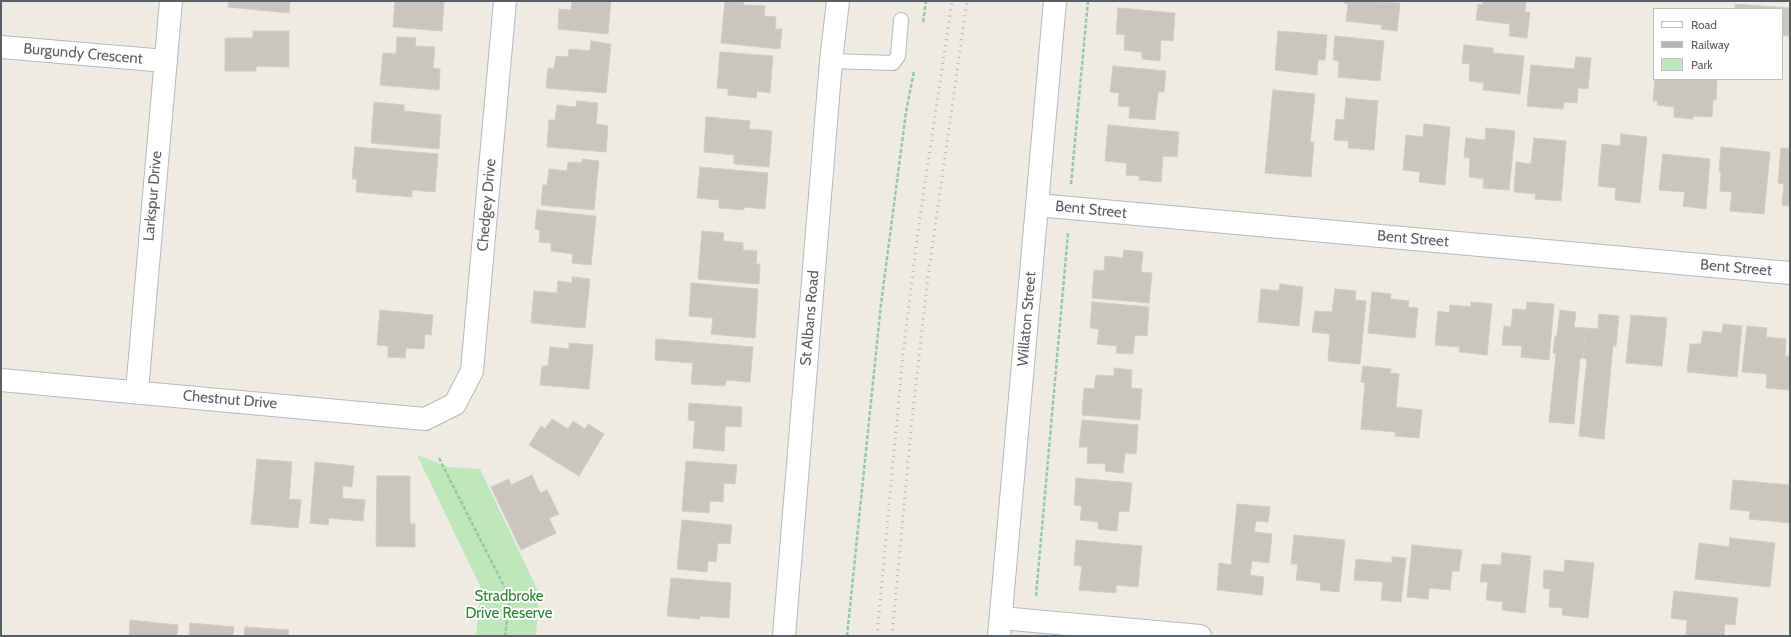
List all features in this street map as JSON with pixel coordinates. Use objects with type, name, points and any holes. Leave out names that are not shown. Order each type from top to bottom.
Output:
[{"type":"street","name":"Larkspur Drive","points":[[137,391],[171,1]]},
{"type":"street","name":"Chedgey Drive","points":[[455,404],[472,371],[505,1]]},
{"type":"street","name":"St Albans Road","points":[[784,636],[831,61],[838,1]]},
{"type":"street","name":"Willaton Street","points":[[1000,627],[1055,1]]},
{"type":"street","name":"Burgundy Crescent","points":[[1,47],[166,61]]},
{"type":"street","name":"Bent Street","points":[[1037,205],[1790,273]]},
{"type":"street","name":"Chestnut Drive","points":[[1,380],[137,391],[425,419],[455,404]]},
{"type":"street","points":[[1000,627],[1034,621],[1200,636]]},
{"type":"lane","points":[[831,61],[893,63],[898,56],[901,20]]},
{"type":"path","points":[[922,25],[926,1]]},
{"type":"path","points":[[1034,621],[1088,1]]},
{"type":"path","points":[[848,636],[880,304],[906,112],[914,69]]},
{"type":"path","points":[[439,458],[510,598],[505,636]]},
{"type":"green space","name":"Stradbroke Drive Reserve","points":[[417,455],[448,467],[480,469],[539,593],[536,636],[476,636],[481,588]]},
{"type":"building","points":[[229,1],[290,1],[289,13],[228,7]]},
{"type":"building","points":[[395,1],[444,1],[442,31],[393,27]]},
{"type":"building","points":[[572,1],[611,1],[608,34],[558,29],[559,9],[571,10]]},
{"type":"building","points":[[725,1],[744,1],[743,5],[765,6],[764,16],[776,17],[775,29],[782,29],[780,49],[721,43]]},
{"type":"building","points":[[1344,1],[1400,3],[1397,31],[1381,29],[1382,25],[1346,21],[1348,4],[1344,3]]},
{"type":"building","points":[[1483,1],[1526,1],[1525,12],[1530,12],[1527,38],[1509,36],[1510,24],[1476,20],[1478,4],[1482,5]]},
{"type":"building","points":[[1735,4],[1790,8],[1790,36],[1783,35],[1783,8],[1735,8]]},
{"type":"building","points":[[1118,8],[1175,13],[1173,41],[1161,40],[1160,61],[1142,59],[1142,52],[1124,50],[1125,35],[1116,34]]},
{"type":"building","points":[[253,31],[289,31],[289,67],[256,66],[256,71],[225,71],[225,38],[253,38]]},
{"type":"building","points":[[1278,31],[1327,35],[1325,60],[1318,60],[1317,75],[1275,70]]},
{"type":"building","points":[[1335,36],[1384,41],[1380,81],[1338,77],[1339,61],[1333,60]]},
{"type":"building","points":[[397,37],[416,38],[415,46],[435,47],[433,68],[440,69],[439,90],[380,85],[383,53],[396,54]]},
{"type":"building","points":[[591,41],[611,44],[606,93],[546,88],[548,68],[554,69],[556,56],[568,57],[569,49],[590,51]]},
{"type":"building","points":[[1464,45],[1493,48],[1493,53],[1524,56],[1520,94],[1483,90],[1484,83],[1469,81],[1470,64],[1462,63]]},
{"type":"building","points":[[720,52],[773,56],[770,93],[757,91],[756,98],[728,95],[728,89],[717,88]]},
{"type":"building","points":[[1576,57],[1591,58],[1588,89],[1578,88],[1577,103],[1564,102],[1563,109],[1527,106],[1531,65],[1574,69]]},
{"type":"building","points":[[1113,66],[1166,71],[1164,92],[1158,92],[1155,120],[1129,118],[1130,107],[1118,106],[1119,93],[1110,92]]},
{"type":"building","points":[[1655,80],[1717,80],[1716,100],[1713,100],[1712,117],[1693,116],[1693,119],[1674,117],[1674,107],[1657,105],[1658,101],[1653,101]]},
{"type":"building","points":[[1273,90],[1315,94],[1310,142],[1314,142],[1311,177],[1265,173]]},
{"type":"building","points":[[1346,98],[1378,101],[1374,150],[1348,148],[1349,141],[1334,140],[1336,119],[1344,120]]},
{"type":"building","points":[[577,101],[598,103],[596,124],[608,126],[606,152],[547,147],[549,120],[555,120],[557,105],[576,107]]},
{"type":"building","points":[[374,102],[404,105],[404,111],[441,115],[439,149],[371,143]]},
{"type":"building","points":[[706,117],[750,121],[749,129],[772,131],[769,167],[734,164],[734,155],[704,152]]},
{"type":"building","points":[[1424,124],[1450,127],[1445,185],[1419,182],[1420,172],[1403,170],[1406,135],[1423,137]]},
{"type":"building","points":[[1108,125],[1179,132],[1177,157],[1163,156],[1161,182],[1139,180],[1140,176],[1126,175],[1127,163],[1105,161]]},
{"type":"building","points":[[1486,128],[1515,131],[1509,190],[1483,188],[1484,179],[1469,177],[1470,158],[1464,157],[1466,138],[1485,140]]},
{"type":"building","points":[[1621,134],[1647,137],[1640,203],[1615,200],[1616,188],[1598,186],[1602,144],[1620,146]]},
{"type":"building","points":[[1534,138],[1566,141],[1561,201],[1535,199],[1536,194],[1514,192],[1516,162],[1531,164]]},
{"type":"building","points":[[355,147],[438,154],[435,192],[412,190],[412,197],[356,192],[357,179],[352,179]]},
{"type":"building","points":[[1721,147],[1770,152],[1764,214],[1730,211],[1732,192],[1720,191],[1721,172],[1719,171]]},
{"type":"building","points":[[1781,148],[1790,149],[1790,206],[1782,205],[1784,184],[1778,183]]},
{"type":"building","points":[[1663,154],[1710,159],[1706,209],[1683,206],[1685,192],[1659,190]]},
{"type":"building","points":[[582,159],[599,161],[594,210],[541,205],[543,185],[547,185],[549,169],[567,171],[568,162],[582,163]]},
{"type":"building","points":[[700,167],[768,173],[765,209],[744,207],[744,210],[719,208],[719,200],[697,198]]},
{"type":"building","points":[[537,210],[596,216],[591,265],[572,263],[573,254],[551,251],[551,243],[539,242],[540,230],[535,229]]},
{"type":"building","points":[[702,231],[724,233],[723,241],[743,243],[743,250],[757,251],[756,264],[760,264],[759,284],[698,279]]},
{"type":"building","points":[[1124,250],[1143,252],[1141,272],[1152,273],[1149,303],[1092,298],[1094,270],[1104,271],[1105,256],[1123,258]]},
{"type":"building","points":[[572,277],[590,279],[585,328],[531,323],[534,291],[557,293],[558,281],[572,283]]},
{"type":"building","points":[[691,283],[758,289],[755,338],[711,334],[713,318],[689,316]]},
{"type":"building","points":[[1280,284],[1303,287],[1299,326],[1258,322],[1261,289],[1279,291]]},
{"type":"building","points":[[1335,289],[1356,291],[1355,300],[1366,301],[1360,364],[1328,361],[1330,334],[1312,332],[1315,311],[1332,312]]},
{"type":"building","points":[[1372,292],[1391,294],[1390,299],[1409,301],[1408,307],[1418,308],[1415,338],[1368,333]]},
{"type":"building","points":[[1092,302],[1149,307],[1147,336],[1135,335],[1133,354],[1116,353],[1117,346],[1097,344],[1099,329],[1090,328]]},
{"type":"building","points":[[1471,302],[1492,304],[1487,355],[1459,352],[1460,347],[1435,345],[1438,311],[1449,313],[1450,305],[1471,307]]},
{"type":"building","points":[[1527,302],[1554,304],[1549,360],[1521,357],[1522,346],[1502,345],[1504,326],[1511,327],[1513,309],[1526,310]]},
{"type":"building","points":[[380,310],[433,315],[431,335],[425,334],[424,349],[406,348],[405,358],[388,357],[388,346],[377,345]]},
{"type":"building","points":[[1560,310],[1576,312],[1574,327],[1586,328],[1583,358],[1580,358],[1574,424],[1549,422],[1556,354],[1553,353],[1555,336],[1557,336]]},
{"type":"building","points":[[1599,314],[1619,316],[1616,346],[1613,346],[1604,439],[1579,436],[1587,359],[1583,358],[1586,328],[1598,329]]},
{"type":"building","points":[[1631,315],[1667,318],[1662,366],[1626,363]]},
{"type":"building","points":[[1723,324],[1742,326],[1737,377],[1687,372],[1690,344],[1701,344],[1703,331],[1722,333]]},
{"type":"building","points":[[1747,326],[1767,328],[1766,337],[1786,339],[1785,356],[1790,356],[1790,390],[1766,388],[1767,374],[1742,372]]},
{"type":"building","points":[[656,339],[753,347],[750,382],[726,380],[725,386],[691,384],[693,363],[655,360]]},
{"type":"building","points":[[569,343],[593,345],[589,389],[540,385],[542,366],[548,366],[550,347],[569,349]]},
{"type":"building","points":[[1363,366],[1391,369],[1390,373],[1399,374],[1396,407],[1422,410],[1419,438],[1395,436],[1396,432],[1361,429],[1365,383],[1361,382]]},
{"type":"building","points":[[1114,368],[1132,370],[1131,388],[1142,389],[1140,420],[1082,415],[1084,388],[1094,389],[1096,375],[1114,376]]},
{"type":"building","points":[[689,403],[742,407],[741,427],[725,426],[724,451],[693,448],[695,421],[688,420]]},
{"type":"building","points":[[552,419],[568,429],[573,421],[585,429],[588,424],[604,434],[579,476],[529,445],[541,426],[545,429]]},
{"type":"building","points":[[1082,420],[1138,425],[1136,454],[1125,453],[1123,473],[1105,471],[1106,464],[1087,463],[1088,447],[1079,447]]},
{"type":"building","points":[[257,459],[292,462],[289,499],[301,500],[298,528],[251,524]]},
{"type":"building","points":[[686,461],[737,465],[735,484],[724,483],[723,502],[710,501],[709,513],[682,511]]},
{"type":"building","points":[[315,462],[354,466],[352,487],[343,486],[342,498],[365,500],[363,521],[329,518],[328,525],[310,523]]},
{"type":"building","points":[[532,475],[540,493],[547,490],[559,514],[549,518],[556,533],[521,550],[491,487],[509,479],[511,485]]},
{"type":"building","points":[[377,476],[410,476],[410,524],[415,524],[415,547],[376,546]]},
{"type":"building","points":[[1076,478],[1132,483],[1129,512],[1119,511],[1117,531],[1098,529],[1098,522],[1080,520],[1082,506],[1074,505]]},
{"type":"building","points":[[1733,480],[1790,485],[1790,523],[1749,519],[1750,511],[1730,509]]},
{"type":"building","points":[[1237,504],[1270,507],[1268,522],[1256,521],[1254,532],[1272,534],[1269,563],[1252,561],[1250,575],[1264,577],[1262,595],[1217,590],[1219,563],[1231,565]]},
{"type":"building","points":[[682,520],[732,525],[730,544],[718,543],[716,562],[708,561],[707,572],[677,569]]},
{"type":"building","points":[[1294,535],[1345,540],[1339,592],[1320,590],[1321,583],[1296,580],[1298,564],[1291,564]]},
{"type":"building","points":[[1730,538],[1775,543],[1770,587],[1695,579],[1699,543],[1729,547]]},
{"type":"building","points":[[1076,540],[1142,546],[1138,587],[1116,585],[1116,593],[1079,590],[1082,566],[1074,565]]},
{"type":"building","points":[[1412,545],[1462,550],[1459,571],[1452,571],[1450,590],[1429,588],[1428,599],[1407,597]]},
{"type":"building","points":[[1502,553],[1531,556],[1525,613],[1502,610],[1503,602],[1486,600],[1488,582],[1480,582],[1482,564],[1501,565]]},
{"type":"building","points":[[1392,557],[1406,558],[1401,602],[1381,600],[1383,582],[1354,580],[1356,559],[1392,563]]},
{"type":"building","points":[[1565,560],[1594,563],[1588,618],[1562,615],[1563,608],[1549,607],[1550,589],[1543,588],[1544,570],[1564,572]]},
{"type":"building","points":[[671,578],[731,583],[729,618],[700,616],[700,619],[667,616]]},
{"type":"building","points":[[1674,591],[1738,598],[1735,625],[1725,624],[1724,636],[1686,636],[1687,620],[1671,618]]},
{"type":"building","points":[[130,620],[178,625],[177,636],[129,636]]},
{"type":"building","points":[[190,623],[234,627],[233,636],[189,636]]},
{"type":"building","points":[[245,627],[289,630],[288,636],[244,636]]},
{"type":"railway","points":[[877,636],[903,354],[918,231],[952,1]]},
{"type":"railway","points":[[892,636],[912,419],[928,277],[967,1]]}]
